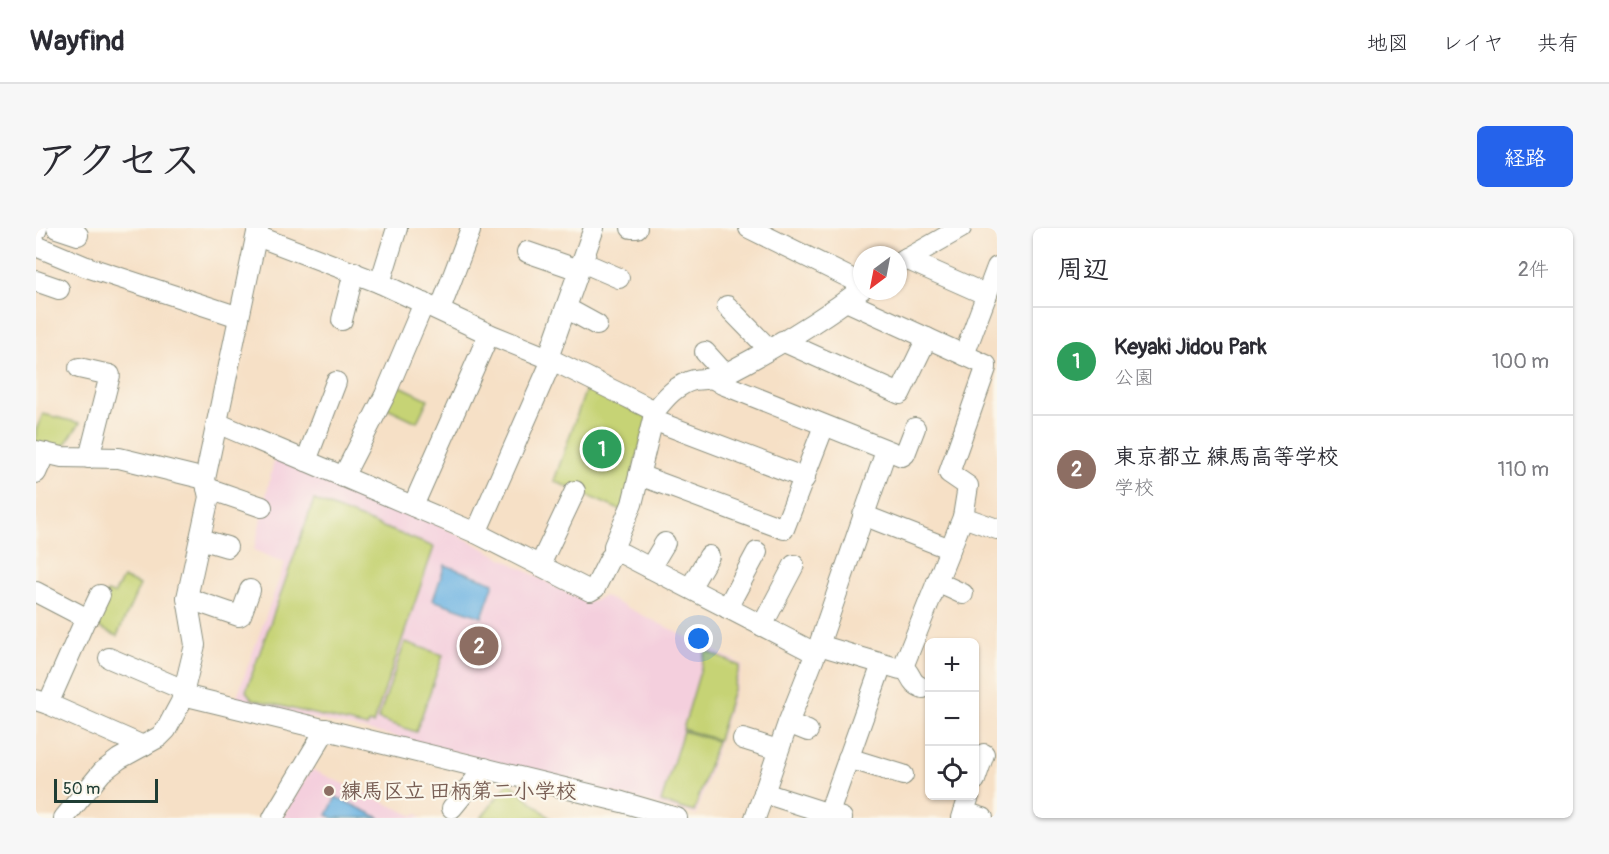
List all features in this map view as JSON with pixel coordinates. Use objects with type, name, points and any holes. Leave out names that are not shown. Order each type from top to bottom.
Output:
[{"type":"street","points":[[57,228],[78,235]]},
{"type":"street","points":[[380,283],[397,228]]},
{"type":"street","points":[[476,533],[536,411],[566,308],[594,228]]},
{"type":"street","points":[[631,228],[637,228]]},
{"type":"street","points":[[749,228],[779,235],[853,279]]},
{"type":"street","points":[[907,259],[961,228]]},
{"type":"street","points":[[344,477],[470,231]]},
{"type":"street","points":[[64,818],[102,772],[166,730],[184,692],[195,645],[187,598],[208,497],[206,484],[217,423],[257,232],[380,283],[550,359],[654,415],[805,478]]},
{"type":"street","points":[[36,246],[84,266],[239,317]]},
{"type":"street","points":[[527,252],[619,278]]},
{"type":"street","points":[[907,264],[987,295]]},
{"type":"street","points":[[964,355],[997,267]]},
{"type":"street","points":[[342,320],[354,272]]},
{"type":"street","points":[[36,281],[59,289]]},
{"type":"street","points":[[217,423],[476,533],[593,590],[614,554],[614,546],[632,504],[654,415],[664,399],[684,384],[719,377],[853,296]]},
{"type":"street","points":[[614,554],[623,554],[762,626],[817,649],[900,669],[903,667],[922,644],[937,582],[963,517],[968,486],[949,473],[987,367],[846,301]]},
{"type":"street","points":[[727,306],[775,345],[900,394],[927,338]]},
{"type":"street","points":[[566,308],[597,325]]},
{"type":"street","points":[[413,506],[489,333]]},
{"type":"street","points":[[705,352],[722,384],[885,451],[904,455],[915,428]]},
{"type":"street","points":[[79,368],[110,375],[89,458]]},
{"type":"street","points":[[306,460],[336,382]]},
{"type":"street","points":[[639,475],[782,529],[786,528],[824,426]]},
{"type":"street","points":[[755,818],[788,723],[815,682],[817,649],[885,451]]},
{"type":"street","points":[[36,473],[40,452],[62,458],[119,458],[206,484],[262,507]]},
{"type":"street","points":[[540,566],[575,491]]},
{"type":"street","points":[[863,515],[950,549]]},
{"type":"street","points":[[963,517],[997,529]]},
{"type":"street","points":[[200,539],[227,547]]},
{"type":"street","points":[[650,568],[665,543]]},
{"type":"street","points":[[727,608],[757,552]]},
{"type":"street","points":[[690,588],[709,556]]},
{"type":"street","points":[[762,626],[794,565]]},
{"type":"street","points":[[937,582],[963,594]]},
{"type":"street","points":[[187,598],[239,616],[250,590]]},
{"type":"street","points":[[36,592],[86,618]]},
{"type":"street","points":[[100,595],[42,702],[143,746]]},
{"type":"street","points":[[109,658],[184,692],[485,768],[630,812],[669,817]]},
{"type":"street","points":[[764,793],[836,816],[848,758],[882,664]]},
{"type":"street","points":[[903,667],[915,685],[924,688]]},
{"type":"street","points":[[788,723],[808,731]]},
{"type":"street","points":[[273,818],[326,729]]},
{"type":"street","points":[[743,739],[778,750]]},
{"type":"street","points":[[979,768],[984,754]]},
{"type":"street","points":[[848,758],[903,775]]},
{"type":"street","points":[[452,808],[485,768]]},
{"type":"street","points":[[965,808],[983,818]]},
{"type":"shaded area","points":[[275,456],[443,527],[587,603],[604,596],[743,665],[696,815],[389,735],[235,702],[285,563],[254,550]]},
{"type":"shaded area","name":"練馬区立 田柄第二小学校","points":[[311,769],[414,816],[417,814],[422,818],[282,818]]},
{"type":"green space","points":[[396,384],[428,399],[417,422],[385,407]]},
{"type":"green space","points":[[587,386],[648,418],[622,511],[554,481]]},
{"type":"green space","points":[[43,414],[80,423],[61,450],[36,445],[36,430]]},
{"type":"green space","points":[[314,500],[434,547],[373,724],[369,723],[367,727],[252,699],[246,691]]},
{"type":"green space","points":[[123,578],[140,585],[117,636],[91,624],[107,592],[114,594]]},
{"type":"green space","points":[[405,642],[443,655],[416,732],[378,719]]},
{"type":"green space","points":[[706,651],[740,666],[718,740],[683,729]]},
{"type":"green space","points":[[683,731],[717,741],[694,812],[661,802]]},
{"type":"green space","points":[[509,782],[550,818],[481,818]]},
{"type":"water","points":[[445,565],[494,583],[482,617],[433,600]]},
{"type":"water","points":[[336,797],[380,818],[334,818],[327,815]]},
{"type":"place","name":"Keyaki Jidou Park","points":[[602,449]]},
{"type":"place","name":"東京都立 練馬高等学校","points":[[479,646]]},
{"type":"place","name":"練馬区立 田柄第二小学校","points":[[329,791]]}]
